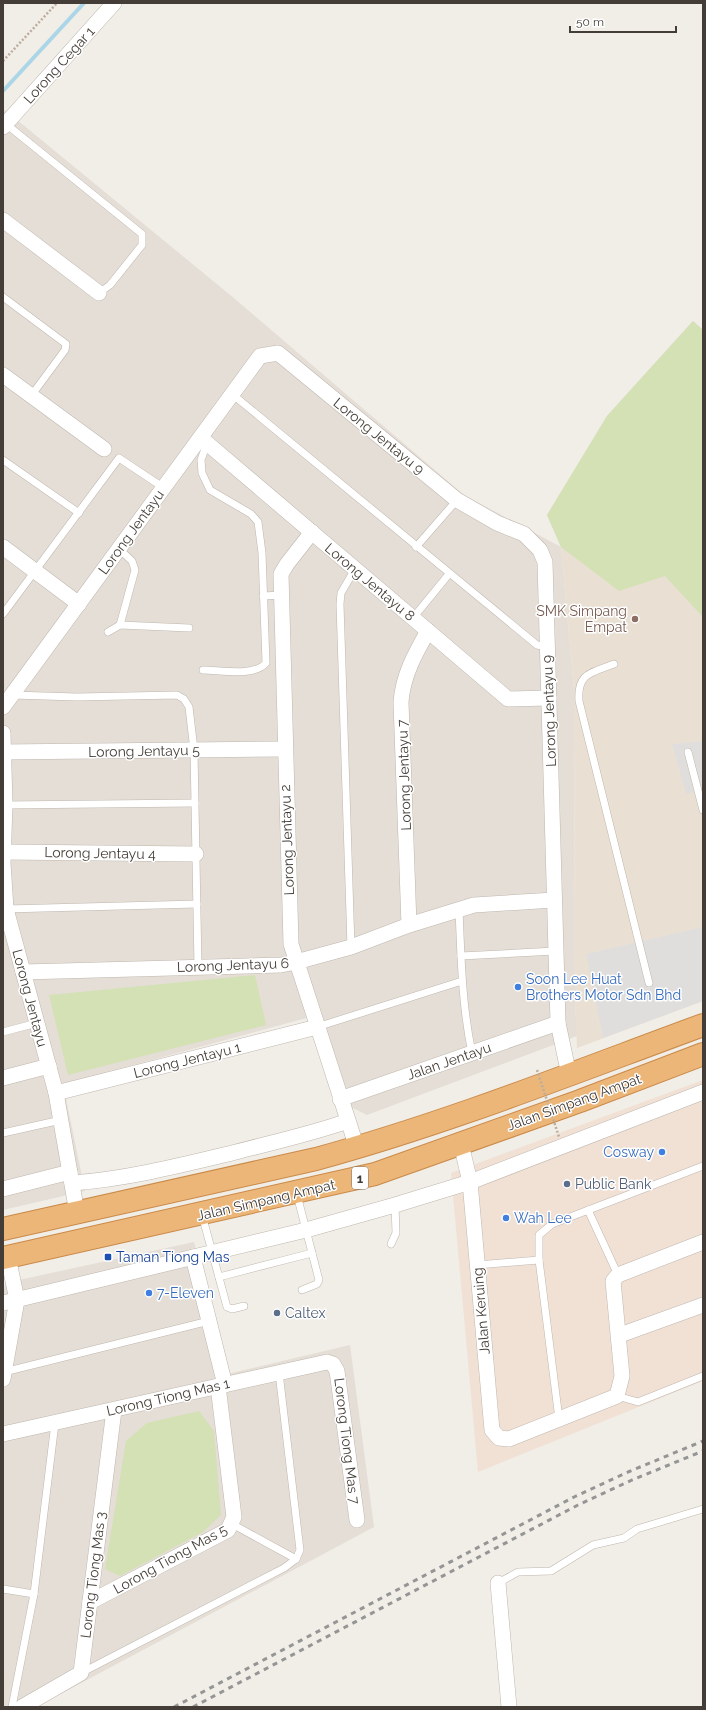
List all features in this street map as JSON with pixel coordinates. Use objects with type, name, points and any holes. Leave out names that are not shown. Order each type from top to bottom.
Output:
[{"type":"highway","name":"Jalan Simpang Ampat","points":[[3,1229],[316,1159],[357,1148],[569,1075],[703,1025]]},
{"type":"highway","name":"Jalan Simpang Ampat","points":[[5,1257],[296,1193],[375,1174],[462,1144],[703,1054]]},
{"type":"street","name":"Lorong Cegar 1","points":[[5,125],[114,3]]},
{"type":"street","points":[[3,220],[99,293]]},
{"type":"street","name":"Lorong Jentayu 9","points":[[260,356],[278,353],[457,500],[496,523],[524,534],[540,550],[545,562],[558,1023],[569,1075]]},
{"type":"street","name":"Lorong Jentayu","points":[[7,701],[164,488],[204,440],[232,394],[260,356]]},
{"type":"street","points":[[3,375],[104,449]]},
{"type":"street","name":"Lorong Jentayu 8","points":[[204,440],[508,699],[549,698]]},
{"type":"street","name":"Lorong Jentayu 2","points":[[312,532],[284,569],[282,574],[281,595],[284,749],[291,944],[357,1148]]},
{"type":"street","points":[[3,547],[79,604]]},
{"type":"street","name":"Lorong Jentayu 7","points":[[409,925],[401,702],[402,687],[408,669],[428,631]]},
{"type":"street","name":"Lorong Jentayu","points":[[3,733],[6,909],[56,1093],[77,1213]]},
{"type":"street","name":"Lorong Jentayu 5","points":[[3,752],[284,749]]},
{"type":"street","name":"Lorong Jentayu 4","points":[[4,859],[196,854]]},
{"type":"street","name":"Lorong Jentayu 6","points":[[23,972],[281,965],[352,947],[409,925],[474,905],[554,900]]},
{"type":"street","name":"Jalan Jentayu","points":[[340,1099],[558,1023]]},
{"type":"street","name":"Lorong Jentayu 1","points":[[56,1093],[317,1027]]},
{"type":"street","points":[[3,1078],[49,1066]]},
{"type":"street","points":[[10,1301],[306,1230],[395,1205],[470,1182],[703,1092]]},
{"type":"street","points":[[3,1189],[71,1178],[102,1181],[206,1159],[321,1131],[348,1121]]},
{"type":"street","name":"Jalan Keruing","points":[[462,1144],[470,1182],[492,1430],[499,1438],[509,1439],[559,1419]]},
{"type":"street","points":[[559,1419],[617,1396],[622,1376],[620,1335],[613,1281],[618,1274],[703,1242]]},
{"type":"street","points":[[4,1376],[10,1301],[5,1257]]},
{"type":"street","name":"Lorong Tiong Mas 5","points":[[90,1602],[228,1530],[232,1524],[234,1517],[221,1386],[209,1321],[193,1258]]},
{"type":"street","points":[[620,1335],[703,1305]]},
{"type":"street","name":"Lorong Tiong Mas 1","points":[[3,1434],[327,1362],[333,1364]]},
{"type":"street","name":"Lorong Tiong Mas 7","points":[[333,1364],[337,1371],[357,1520]]},
{"type":"street","name":"Lorong Tiong Mas 3","points":[[80,1673],[114,1410]]},
{"type":"street","points":[[498,1583],[509,1707]]},
{"type":"street","points":[[22,1707],[80,1673]]},
{"type":"lane","points":[[5,125],[142,234],[142,245],[110,285],[99,293]]},
{"type":"lane","points":[[3,297],[66,344],[65,350],[31,396]]},
{"type":"lane","points":[[232,394],[536,645],[542,646],[547,644]]},
{"type":"lane","points":[[204,440],[201,460],[202,473],[210,490],[251,514],[258,522],[262,553],[266,663],[262,668],[250,672],[204,670]]},
{"type":"lane","points":[[3,614],[36,572],[119,458],[164,488]]},
{"type":"lane","points":[[3,460],[79,513]]},
{"type":"lane","points":[[416,546],[457,500]]},
{"type":"lane","points":[[119,549],[132,561],[135,570],[120,625]]},
{"type":"lane","points":[[352,947],[340,604],[341,593],[355,569]]},
{"type":"lane","points":[[413,618],[449,574]]},
{"type":"lane","points":[[263,596],[281,595]]},
{"type":"lane","points":[[108,632],[120,625],[189,628]]},
{"type":"lane","points":[[614,664],[586,674],[580,683],[579,701],[649,983]]},
{"type":"lane","points":[[7,701],[70,697],[177,695],[184,699],[189,707],[194,750],[198,967]]},
{"type":"lane","points":[[688,752],[703,810]]},
{"type":"lane","points":[[5,804],[195,803]]},
{"type":"lane","points":[[6,909],[197,904]]},
{"type":"lane","points":[[459,909],[462,981],[472,1053]]},
{"type":"lane","points":[[461,956],[555,951]]},
{"type":"lane","points":[[317,1027],[462,981]]},
{"type":"lane","points":[[3,1032],[37,1023]]},
{"type":"lane","points":[[3,1133],[61,1120]]},
{"type":"lane","points":[[559,1419],[540,1260],[539,1235],[552,1224],[703,1166]]},
{"type":"lane","points":[[296,1193],[319,1280],[317,1284],[302,1290]]},
{"type":"lane","points":[[391,1244],[396,1232],[395,1205]]},
{"type":"lane","points":[[588,1210],[618,1274]]},
{"type":"lane","points":[[202,1214],[227,1307],[232,1309],[244,1306]]},
{"type":"lane","points":[[219,1276],[312,1253]]},
{"type":"lane","points":[[477,1265],[540,1260]]},
{"type":"lane","points":[[4,1376],[209,1321]]},
{"type":"lane","points":[[80,1673],[270,1576],[296,1559],[300,1550],[279,1373]]},
{"type":"lane","points":[[617,1396],[638,1402],[703,1376]]},
{"type":"lane","points":[[12,1707],[34,1594],[55,1423]]},
{"type":"lane","points":[[498,1583],[518,1572],[551,1571],[593,1545],[624,1538],[637,1529],[703,1509]]},
{"type":"lane","points":[[232,1524],[296,1559]]},
{"type":"lane","points":[[3,1589],[34,1594]]},
{"type":"path","points":[[3,61],[57,3]]},
{"type":"path","points":[[537,1070],[559,1137],[552,1139]]},
{"type":"shaded area","points":[[5,110],[235,299],[464,495],[561,547],[574,690],[575,1001],[577,1036],[367,1115],[345,1104],[321,1014],[63,1084],[85,1191],[3,1210],[3,111]]},
{"type":"shaded area","name":"SMK Simpang Empat","points":[[693,321],[703,330],[703,1001],[577,1048],[575,1001],[574,690],[561,547],[547,515],[607,416]]},
{"type":"shaded area","points":[[703,741],[703,790],[686,794],[672,744]]},
{"type":"shaded area","points":[[703,927],[703,1001],[603,1038],[586,954]]},
{"type":"shaded area","points":[[703,1080],[703,1381],[478,1472],[451,1173]]},
{"type":"shaded area","name":"Taman Tiong Mas","points":[[194,1242],[227,1374],[350,1345],[374,1527],[36,1707],[3,1707],[3,1294],[5,1283]]},
{"type":"green space","points":[[693,321],[703,330],[703,617],[665,576],[619,591],[561,547],[547,515],[607,416]]},
{"type":"green space","points":[[255,975],[266,1025],[68,1075],[49,995]]},
{"type":"green space","points":[[199,1411],[214,1431],[221,1515],[203,1532],[120,1576],[105,1569],[126,1441],[147,1423]]},
{"type":"waterway","points":[[3,91],[84,3]]},
{"type":"railway","points":[[174,1707],[574,1497],[628,1472],[703,1441]]},
{"type":"railway","points":[[193,1707],[578,1505],[632,1480],[703,1451]]},
{"type":"place","name":"SMK Simpang Empat","points":[[635,619]]},
{"type":"place","name":"Soon Lee Huat Brothers Motor Sdn Bhd","points":[[518,987]]},
{"type":"place","name":"Cosway","points":[[662,1152]]},
{"type":"place","name":"Public Bank","points":[[567,1184]]},
{"type":"place","name":"Wah Lee","points":[[506,1218]]},
{"type":"place","name":"Taman Tiong Mas","points":[[108,1257]]},
{"type":"place","name":"7-Eleven","points":[[149,1293]]},
{"type":"place","name":"Caltex","points":[[277,1313]]}]
